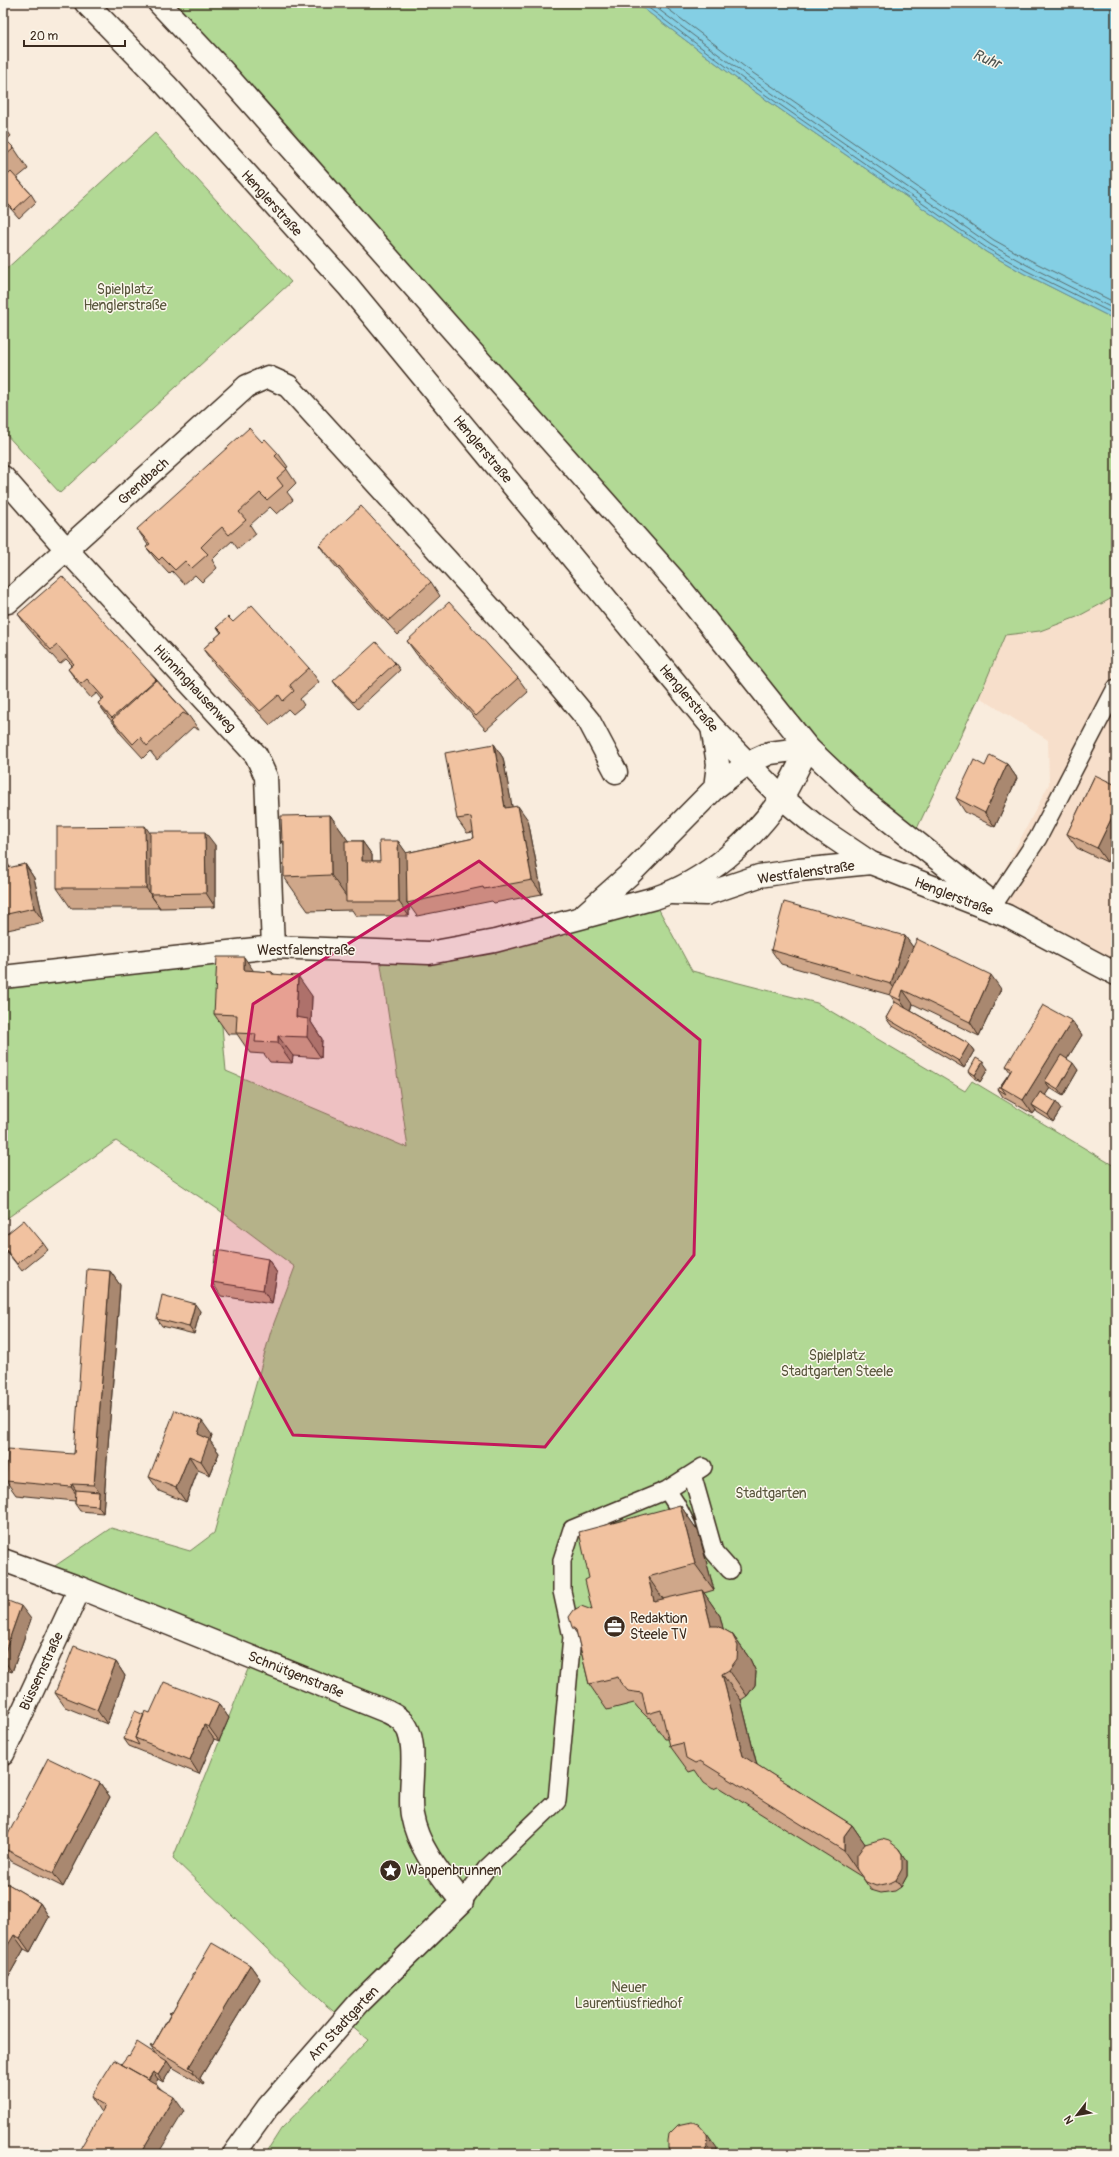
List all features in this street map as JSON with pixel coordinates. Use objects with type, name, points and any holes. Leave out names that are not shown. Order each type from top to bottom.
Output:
[{"type":"street","name":"Henglerstraße","points":[[86,3],[166,85],[348,286],[712,727],[782,797],[816,826],[871,864],[1000,910]]},
{"type":"street","name":"Henglerstraße","points":[[159,3],[222,70],[674,580],[808,748],[862,799],[1000,910]]},
{"type":"street","name":"Grendbach","points":[[3,603],[8,602],[67,550],[247,386],[268,377],[288,386],[545,668],[589,721],[616,772]]},
{"type":"street","name":"Hünninghausenweg","points":[[3,477],[67,550],[256,755],[266,777],[273,947]]},
{"type":"street","points":[[712,727],[718,764],[715,788]]},
{"type":"street","name":"Westfalenstraße","points":[[583,917],[630,874],[715,788],[748,763],[770,753],[808,748]]},
{"type":"street","name":"Westfalenstraße","points":[[3,977],[273,947],[429,953],[495,941],[671,893],[713,868],[743,844],[782,797],[808,748]]},
{"type":"street","name":"Westfalenstraße","points":[[671,893],[706,894],[759,876],[799,870],[871,864]]},
{"type":"street","points":[[1000,910],[1116,974]]},
{"type":"street","name":"Schnütgenstraße","points":[[3,1560],[80,1588],[298,1675],[388,1712],[402,1720],[410,1734],[413,1750],[410,1788],[412,1816],[420,1841],[433,1865],[462,1902]]},
{"type":"street","name":"Büssemstraße","points":[[3,1754],[80,1588]]},
{"type":"street","name":"Am Stadtgarten","points":[[234,2154],[268,2107],[359,2003],[462,1902]]},
{"type":"lane","points":[[1000,910],[1116,688]]},
{"type":"lane","points":[[462,1902],[486,1869],[557,1800],[572,1637],[562,1591],[562,1560],[572,1529],[667,1490],[698,1471],[714,1552],[730,1570]]},
{"type":"lane","points":[[667,1490],[688,1528]]},
{"type":"highlighted area","points":[[479,861],[700,1040],[694,1255],[545,1447],[293,1435],[212,1286],[253,1004]]},
{"type":"shaded area","points":[[1116,596],[1116,963],[1009,908],[993,892],[1049,784],[1048,740],[979,697],[1005,635],[1040,631],[1077,617]]},
{"type":"green space","points":[[174,3],[636,3],[745,85],[986,252],[1023,273],[1116,320],[1116,596],[1077,617],[1040,631],[1005,635],[979,697],[913,837],[861,793],[227,60]]},
{"type":"green space","name":"Spielplatz Henglerstraße","points":[[155,133],[291,282],[60,493],[3,431],[3,272]]},
{"type":"green space","points":[[656,904],[692,971],[817,1003],[965,1091],[972,1081],[1116,1167],[1116,2154],[265,2154],[281,2129],[368,2040],[321,2001],[173,1858],[252,1659],[403,1718],[414,1789],[427,1843],[403,1716],[52,1568],[111,1528],[190,1551],[214,1533],[271,1331],[295,1267],[219,1210],[116,1141],[3,1221],[3,983],[216,959],[226,1071],[408,1148],[380,958]]},
{"type":"water","name":"Ruhr","points":[[636,3],[1116,3],[1116,320],[1023,273],[986,252],[745,85]]},
{"type":"building","points":[[3,137],[14,148],[3,158]]},
{"type":"building","points":[[11,172],[31,194],[14,210],[3,199],[3,180]]},
{"type":"building","points":[[249,428],[262,442],[265,439],[278,453],[275,456],[287,469],[277,478],[283,486],[267,500],[260,493],[239,512],[246,520],[229,535],[222,527],[212,536],[201,547],[208,554],[192,568],[185,561],[175,570],[162,557],[159,560],[146,547],[150,544],[137,529]]},
{"type":"building","points":[[361,506],[431,582],[388,621],[319,545]]},
{"type":"building","points":[[62,576],[156,679],[112,718],[98,703],[104,698],[87,679],[81,684],[68,669],[74,664],[57,645],[51,650],[18,614]]},
{"type":"building","points":[[449,602],[518,678],[476,716],[407,641]]},
{"type":"building","points":[[252,605],[309,668],[290,685],[294,691],[283,701],[279,695],[260,711],[203,649],[222,632],[217,627],[228,617],[233,622]]},
{"type":"building","points":[[376,642],[395,663],[353,702],[333,681]]},
{"type":"building","points":[[156,680],[189,716],[183,713],[147,746],[140,737],[133,744],[112,720]]},
{"type":"building","points":[[494,744],[505,808],[518,806],[532,880],[484,889],[483,887],[407,903],[406,853],[474,838],[471,817],[457,819],[445,753]]},
{"type":"building","points":[[990,755],[1007,764],[985,813],[956,798],[974,760],[985,766]]},
{"type":"building","points":[[1095,775],[1116,785],[1116,809],[1097,848],[1067,834]]},
{"type":"building","points":[[330,815],[331,875],[284,877],[284,841],[282,841],[281,816]]},
{"type":"building","points":[[145,826],[146,888],[57,888],[57,827]]},
{"type":"building","points":[[150,832],[205,832],[206,893],[150,894]]},
{"type":"building","points":[[345,841],[362,841],[362,861],[380,861],[379,841],[398,841],[399,902],[346,902]]},
{"type":"building","points":[[7,863],[8,868],[25,864],[34,908],[3,915],[3,864]]},
{"type":"building","points":[[784,902],[905,936],[891,984],[771,950]]},
{"type":"building","points":[[917,939],[991,975],[970,1022],[903,990],[900,1000],[890,995]]},
{"type":"building","points":[[217,957],[244,957],[244,970],[298,976],[296,1017],[308,1019],[307,1037],[278,1036],[278,1043],[255,1042],[256,1034],[236,1033],[237,1015],[214,1014]]},
{"type":"building","points":[[895,1002],[969,1044],[959,1061],[886,1018]]},
{"type":"building","points":[[1043,1005],[1072,1021],[1023,1100],[1001,1087],[1012,1069],[1006,1066]]},
{"type":"building","points":[[1061,1055],[1073,1063],[1058,1089],[1045,1081]]},
{"type":"building","points":[[976,1058],[983,1062],[975,1075],[969,1071]]},
{"type":"building","points":[[1007,1077],[1001,1087],[1006,1094],[998,1089]]},
{"type":"building","points":[[1040,1092],[1056,1102],[1048,1115],[1032,1105]]},
{"type":"building","points":[[24,1220],[43,1243],[17,1264],[3,1246],[3,1237]]},
{"type":"building","points":[[216,1250],[268,1259],[263,1290],[212,1282]]},
{"type":"building","points":[[87,1269],[110,1271],[94,1485],[72,1484],[71,1487],[6,1481],[8,1449],[74,1454]]},
{"type":"building","points":[[162,1295],[195,1304],[189,1327],[157,1319]]},
{"type":"building","points":[[175,1410],[202,1421],[198,1434],[209,1439],[201,1461],[189,1456],[176,1488],[149,1477]]},
{"type":"building","points":[[76,1490],[99,1492],[98,1506],[75,1504]]},
{"type":"building","points":[[680,1505],[695,1564],[648,1577],[654,1601],[702,1590],[711,1626],[718,1626],[732,1634],[738,1646],[737,1659],[729,1670],[722,1674],[743,1756],[852,1825],[844,1836],[844,1851],[700,1761],[695,1763],[686,1758],[683,1743],[670,1746],[661,1710],[647,1714],[642,1693],[628,1691],[620,1682],[618,1677],[589,1684],[576,1630],[572,1627],[569,1617],[574,1610],[581,1606],[592,1610],[585,1580],[589,1578],[579,1532]]},
{"type":"building","points":[[3,1599],[21,1606],[3,1657]]},
{"type":"building","points":[[74,1646],[116,1662],[97,1710],[55,1693]]},
{"type":"building","points":[[164,1682],[219,1704],[209,1727],[204,1725],[190,1760],[135,1738],[145,1711],[150,1713]]},
{"type":"building","points":[[135,1711],[144,1715],[135,1738],[139,1745],[124,1739]]},
{"type":"building","points":[[48,1758],[100,1783],[53,1873],[3,1848],[3,1844]]},
{"type":"building","points":[[882,1839],[889,1841],[898,1848],[902,1854],[902,1869],[896,1880],[876,1886],[866,1882],[857,1870],[857,1855],[865,1844]]},
{"type":"building","points":[[3,1881],[40,1903],[20,1938],[14,1935],[5,1950],[3,1947]]},
{"type":"building","points":[[212,1943],[250,1965],[189,2067],[194,2070],[193,2072],[150,2046],[153,2046],[171,2014],[169,2013],[172,2012],[192,1977],[192,1974],[193,1975]]},
{"type":"building","points":[[137,2042],[167,2061],[158,2075],[153,2072],[148,2079],[121,2064],[128,2055],[129,2056]]},
{"type":"building","points":[[114,2060],[158,2085],[157,2087],[174,2097],[140,2154],[77,2154],[105,2106],[91,2097]]},
{"type":"building","points":[[692,2122],[698,2124],[707,2134],[708,2147],[704,2154],[673,2154],[668,2148],[669,2134],[678,2125]]},
{"type":"place","name":"Redaktion Steele TV","points":[[614,1626]]},
{"type":"place","name":"Wappenbrunnen","points":[[391,1870]]},
{"type":"park label","name":"Spielplatz Stadtgarten Steele","points":[[837,1364]]},
{"type":"park label","name":"Stadtgarten","points":[[771,1493]]},
{"type":"park label","name":"Neuer Laurentiusfriedhof","points":[[629,1996]]}]
